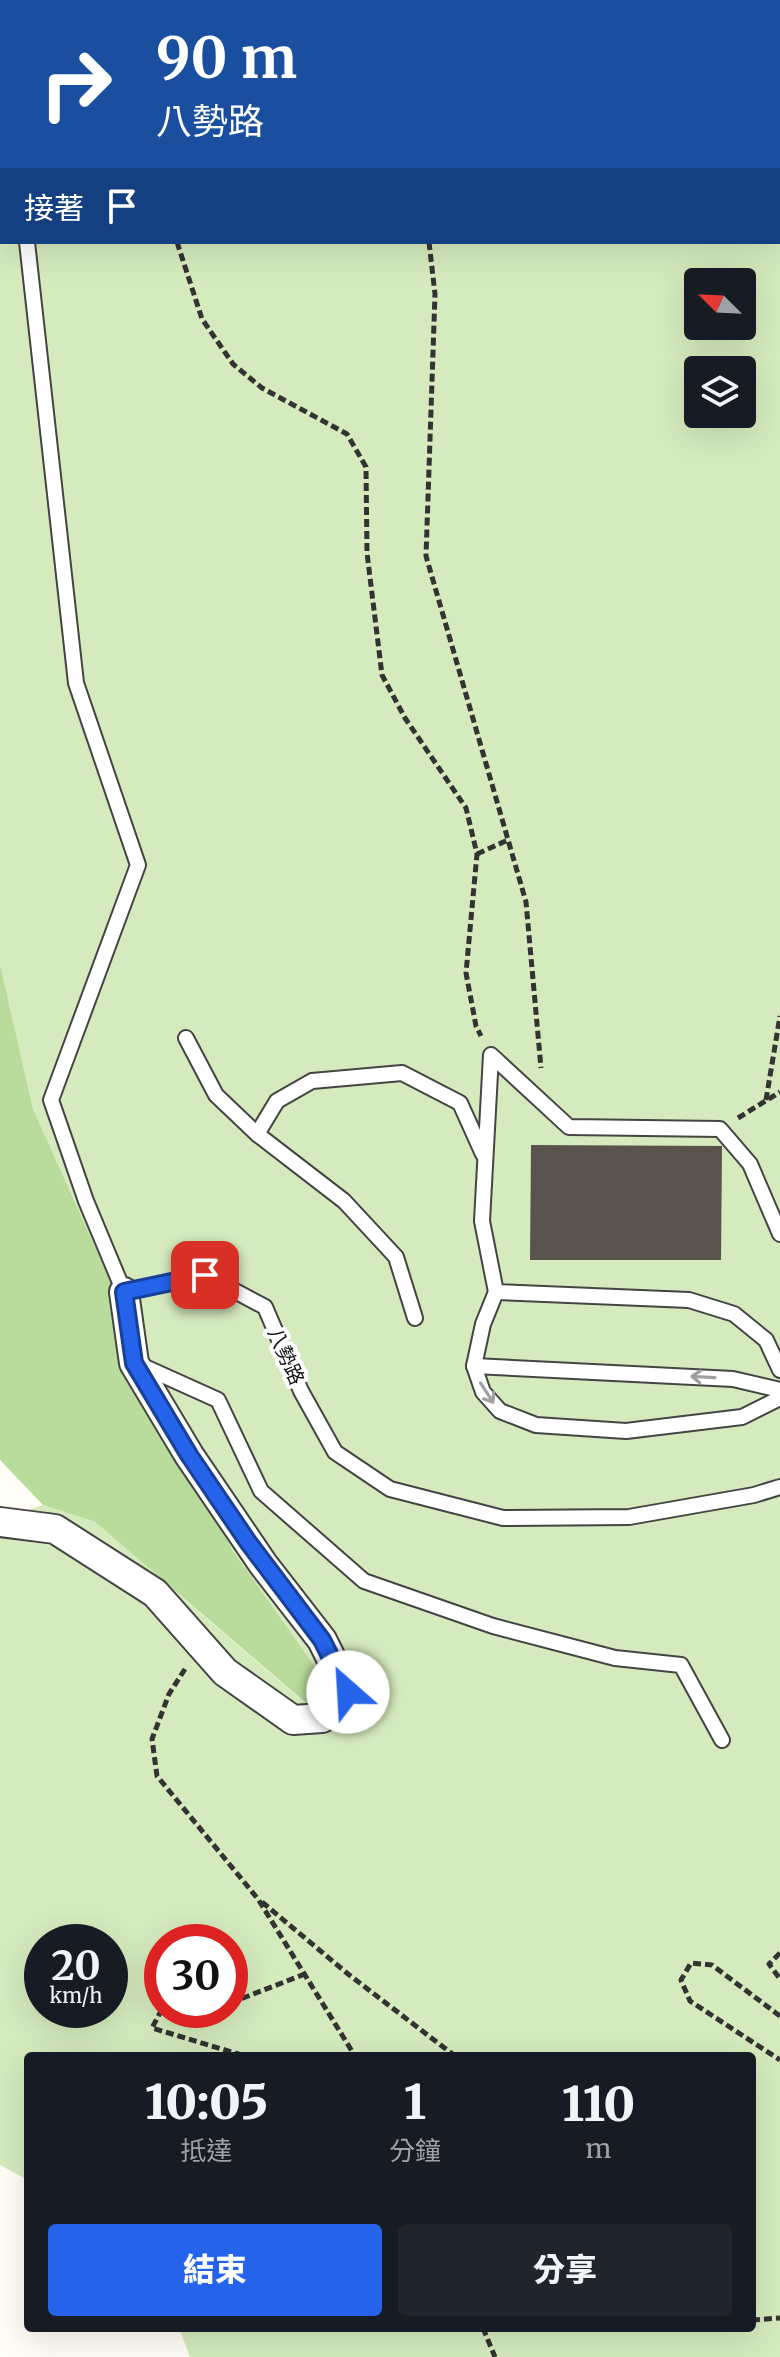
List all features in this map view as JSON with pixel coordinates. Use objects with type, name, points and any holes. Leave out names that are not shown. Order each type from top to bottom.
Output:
[{"type":"street","points":[[0,1522],[55,1529],[155,1593],[225,1672],[293,1720],[322,1718],[348,1692],[322,1640],[263,1564],[189,1455],[134,1363],[124,1292]]},
{"type":"lane","points":[[27,244],[76,683],[138,865],[51,1100],[86,1201],[124,1292]]},
{"type":"lane","points":[[186,1038],[216,1095],[257,1134],[344,1201],[396,1257],[415,1318]]},
{"type":"lane","points":[[491,1055],[569,1127],[720,1129],[750,1164],[780,1234]]},
{"type":"lane","points":[[491,1055],[482,1221],[496,1292],[483,1324],[474,1366],[483,1392],[500,1411],[536,1425],[626,1431],[742,1417],[780,1398]]},
{"type":"lane","points":[[257,1134],[277,1101],[312,1081],[402,1073],[460,1103],[485,1158]]},
{"type":"lane","name":"八勢路","points":[[124,1292],[205,1275],[265,1307],[301,1391],[335,1452],[390,1489],[503,1518],[519,1518],[629,1517],[754,1495],[780,1487]]},
{"type":"lane","points":[[496,1292],[689,1300],[734,1314],[766,1340],[780,1370]]},
{"type":"lane","points":[[134,1363],[218,1400],[261,1491],[364,1581],[524,1634],[615,1658],[681,1665],[722,1740]]},
{"type":"lane","points":[[474,1366],[733,1379],[780,1390]]},
{"type":"path","points":[[178,244],[202,319],[233,364],[262,388],[347,434],[366,467],[367,553],[382,675],[405,718],[466,808],[477,854],[466,973],[476,1026],[491,1055]]},
{"type":"path","points":[[429,244],[435,294],[426,556],[526,902],[544,1105]]},
{"type":"path","points":[[477,854],[508,840]]},
{"type":"path","points":[[780,1016],[766,1100],[780,1092]]},
{"type":"path","points":[[200,1644],[169,1694],[152,1739],[157,1776],[258,1899],[353,2052]]},
{"type":"path","points":[[258,1899],[348,1974],[450,2052]]},
{"type":"path","points":[[780,1953],[769,1964],[780,1979]]},
{"type":"path","points":[[780,2016],[712,1965],[691,1963],[681,1980],[690,2001],[780,2060]]},
{"type":"path","points":[[248,1996],[305,1974]]},
{"type":"path","points":[[152,2028],[232,2052]]},
{"type":"path","points":[[756,2320],[780,2318]]},
{"type":"path","points":[[485,2332],[495,2357]]},
{"type":"green space","points":[[0,244],[780,244],[780,2357],[190,2357],[181,2332],[756,2332],[756,2052],[24,2052],[24,2178],[0,2165],[0,1519],[43,1505],[95,1522],[314,1711],[333,1692],[231,1548],[33,1109],[0,964]]},
{"type":"green space","points":[[0,964],[33,1109],[231,1548],[333,1692],[315,1711],[95,1522],[43,1505],[0,1460]]},
{"type":"building","points":[[531,1145],[722,1146],[721,1260],[530,1260]]},
{"type":"route","points":[[205,1275],[124,1292],[134,1363],[189,1455],[248,1542],[322,1640],[348,1692]]}]
